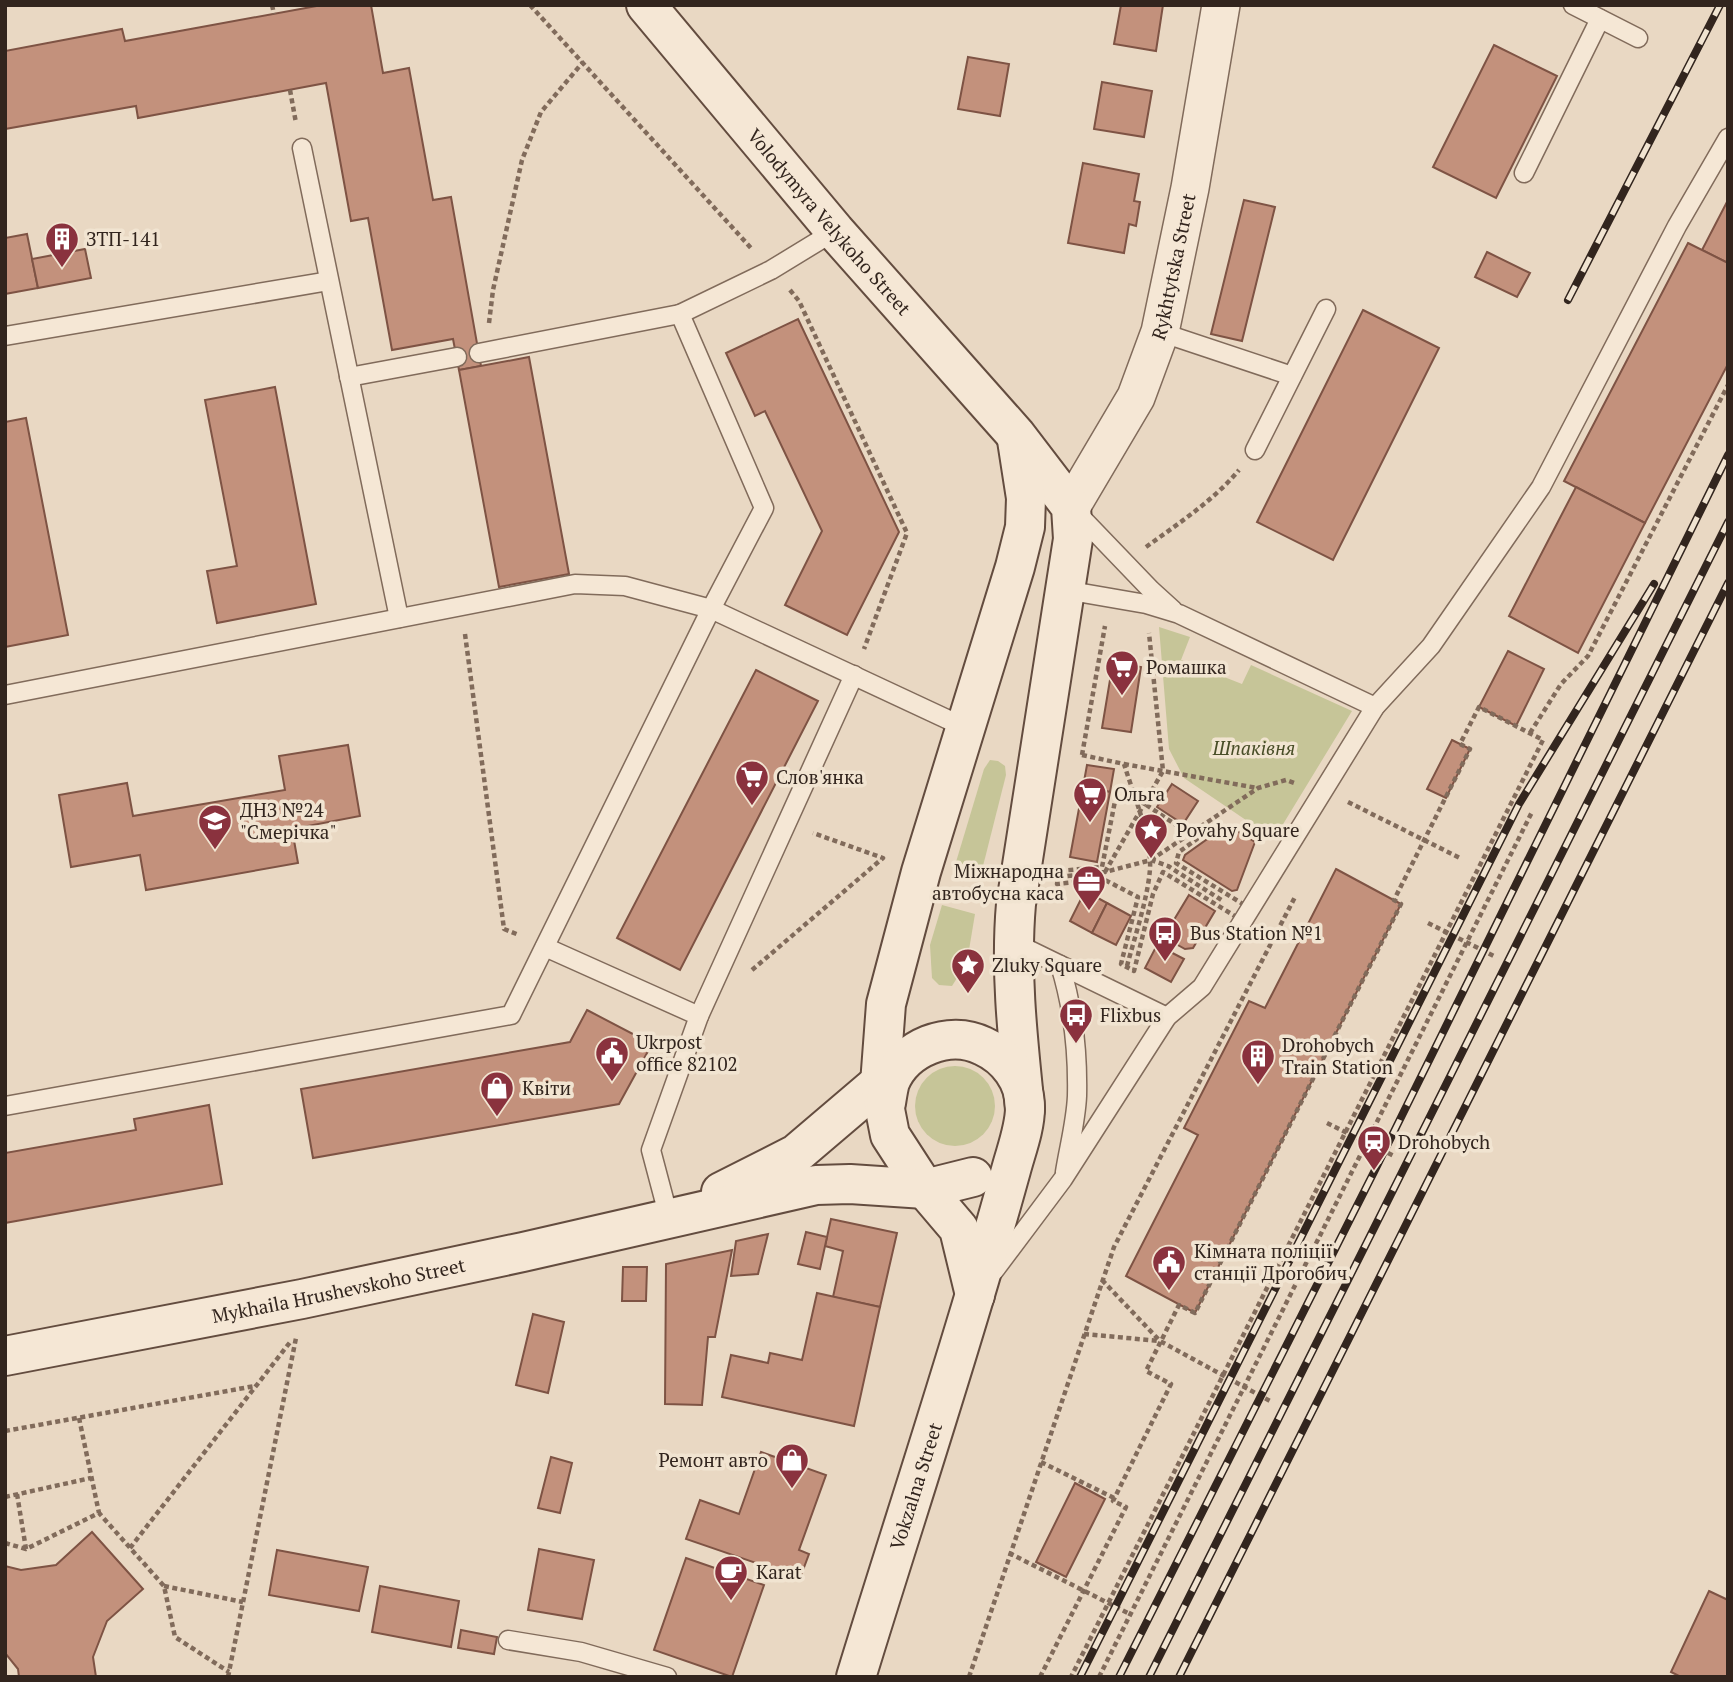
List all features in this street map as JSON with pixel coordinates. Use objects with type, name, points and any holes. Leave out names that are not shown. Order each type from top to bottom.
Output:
[{"type":"street","name":"Volodymyra Velykoho Street","points":[[646,5],[835,231],[1016,435]]},
{"type":"street","name":"Rykhtytska Street","points":[[1071,507],[1136,397],[1160,332],[1190,188],[1221,5]]},
{"type":"street","points":[[1016,435],[1071,507],[1073,539],[1016,904],[1013,942],[1022,1122]]},
{"type":"street","points":[[975,1295],[959,1229],[915,1174],[890,1135],[886,1004],[921,872],[1015,568],[1025,527],[1026,498],[1016,435]]},
{"type":"street","name":"Mykhaila Hrushevskoho Street","points":[[5,1356],[314,1296],[669,1218],[817,1185],[850,1184],[915,1174],[973,1177],[1005,1158],[1022,1122],[1021,1087],[1012,1068],[996,1052],[977,1043],[956,1039],[929,1044],[890,1084],[796,1154],[669,1218]]},
{"type":"street","name":"Vokzalna Street","points":[[856,1677],[975,1295],[1022,1122]]},
{"type":"lane","points":[[1573,5],[1638,38]]},
{"type":"lane","points":[[1524,173],[1600,19]]},
{"type":"lane","points":[[975,1295],[1063,1178],[1167,1017],[1202,987],[1244,913],[1375,707],[1432,646],[1541,487],[1677,226],[1728,138]]},
{"type":"lane","points":[[302,148],[400,618]]},
{"type":"lane","points":[[482,352],[680,314],[771,270],[835,231]]},
{"type":"lane","points":[[5,336],[329,281]]},
{"type":"lane","points":[[1255,450],[1326,309]]},
{"type":"lane","points":[[5,1106],[511,1015],[711,609],[764,508],[680,314]]},
{"type":"lane","points":[[1160,332],[1292,376]]},
{"type":"lane","points":[[349,377],[457,356]]},
{"type":"lane","points":[[1071,507],[1124,563],[1179,614]]},
{"type":"lane","points":[[5,695],[575,584],[625,586],[711,609],[966,728]]},
{"type":"lane","points":[[1065,590],[1146,604],[1179,614],[1375,707]]},
{"type":"lane","points":[[669,1218],[651,1150],[699,1016],[854,676]]},
{"type":"lane","points":[[1013,942],[1167,1017]]},
{"type":"lane","points":[[545,947],[699,1016]]},
{"type":"lane","points":[[1060,965],[1068,991],[1076,1045],[1077,1098],[1063,1178]]},
{"type":"lane","points":[[508,1640],[581,1652],[667,1677]]},
{"type":"path","points":[[272,5],[274,14]]},
{"type":"path","points":[[530,5],[799,301],[907,533],[854,676]]},
{"type":"path","points":[[482,352],[522,160],[541,112],[583,62]]},
{"type":"path","points":[[1530,733],[1561,684],[1588,656],[1728,385]]},
{"type":"path","points":[[1124,563],[1226,485],[1255,450]]},
{"type":"path","points":[[1105,872],[1163,771],[1146,604]]},
{"type":"path","points":[[461,606],[505,929],[545,947]]},
{"type":"path","points":[[1071,1677],[1543,740],[1479,707],[1460,744],[1470,749],[1394,900],[1401,904],[1195,1312],[1179,1305],[1146,1371],[1171,1384],[1114,1498]]},
{"type":"path","points":[[1082,755],[1258,788]]},
{"type":"path","points":[[1124,764],[1139,810],[1150,860],[1145,897],[1127,967]]},
{"type":"path","points":[[1058,877],[1105,872],[1150,860],[1258,788],[1286,780],[1345,801],[1460,858]]},
{"type":"path","points":[[1118,786],[1196,839],[1179,852],[1176,863],[1244,913],[1163,872],[1153,894],[1134,971],[1121,964],[1138,897],[1103,879],[1057,884],[1059,871],[1102,867],[1118,786]]},
{"type":"path","points":[[1099,1677],[1532,812]]},
{"type":"path","points":[[750,972],[883,858],[785,823]]},
{"type":"path","points":[[1150,860],[1168,866],[1224,901]]},
{"type":"path","points":[[970,1677],[1009,1553],[1102,1280],[1120,1235],[1300,886]]},
{"type":"path","points":[[1428,923],[1494,956]]},
{"type":"path","points":[[1327,1123],[1394,1156]]},
{"type":"path","points":[[1102,1280],[1160,1341],[1270,1401]]},
{"type":"path","points":[[1084,1334],[1160,1341]]},
{"type":"path","points":[[79,1418],[99,1513],[130,1548],[164,1586],[175,1637],[228,1674],[296,1335],[130,1548]]},
{"type":"path","points":[[5,1432],[255,1386]]},
{"type":"path","points":[[1040,1677],[1126,1507],[1113,1501],[1114,1498],[1041,1462]]},
{"type":"path","points":[[5,1497],[91,1478]]},
{"type":"path","points":[[17,1494],[26,1549]]},
{"type":"path","points":[[5,1543],[26,1549],[99,1513]]},
{"type":"path","points":[[1009,1553],[1130,1614]]},
{"type":"path","points":[[164,1586],[243,1602]]},
{"type":"green space","name":"Шпаківня","points":[[1159,627],[1190,637],[1181,660],[1242,684],[1251,665],[1352,711],[1274,839],[1184,778],[1169,749]]},
{"type":"green space","points":[[990,760],[1005,766],[1006,775],[982,870],[956,862],[984,769]]},
{"type":"green space","points":[[942,905],[975,914],[967,962],[952,986],[939,985],[932,978],[930,945]]},
{"type":"green space","points":[[955,1066],[970,1069],[983,1078],[992,1091],[995,1106],[992,1121],[983,1134],[970,1143],[955,1146],[940,1143],[927,1134],[918,1121],[915,1106],[918,1091],[927,1078],[940,1069]]},
{"type":"building","points":[[322,5],[371,5],[383,73],[409,68],[433,200],[451,197],[481,366],[459,370],[453,339],[392,350],[368,218],[351,221],[326,83],[138,118],[136,106],[5,129],[5,51],[122,29],[125,41]]},
{"type":"building","points":[[1121,5],[1163,5],[1156,51],[1114,44]]},
{"type":"building","points":[[1494,45],[1557,76],[1496,198],[1433,167]]},
{"type":"building","points":[[968,57],[1009,64],[1000,116],[958,109]]},
{"type":"building","points":[[1102,82],[1152,91],[1144,137],[1094,129]]},
{"type":"building","points":[[1083,163],[1139,174],[1134,201],[1140,202],[1136,226],[1129,224],[1124,253],[1068,243]]},
{"type":"building","points":[[1244,200],[1275,207],[1242,341],[1211,334]]},
{"type":"building","points":[[1728,200],[1728,263],[1702,250]]},
{"type":"building","points":[[27,234],[38,288],[5,294],[5,238]]},
{"type":"building","points":[[1688,243],[1728,263],[1728,364],[1645,523],[1564,481]]},
{"type":"building","name":"ЗТП-141","points":[[85,249],[91,278],[38,288],[32,259]]},
{"type":"building","points":[[1487,252],[1530,273],[1517,297],[1475,277]]},
{"type":"building","points":[[1363,310],[1439,348],[1333,560],[1257,522]]},
{"type":"building","points":[[798,319],[899,532],[847,635],[785,605],[822,531],[765,411],[755,416],[726,353]]},
{"type":"building","points":[[529,357],[569,574],[499,587],[459,370]]},
{"type":"building","points":[[275,387],[316,604],[217,623],[207,571],[237,566],[205,400]]},
{"type":"building","points":[[26,418],[68,635],[5,647],[5,422]]},
{"type":"building","points":[[1576,487],[1645,523],[1578,653],[1509,616]]},
{"type":"building","points":[[1508,651],[1544,669],[1516,726],[1479,707]]},
{"type":"building","name":"Ромашка","points":[[1113,662],[1141,667],[1131,732],[1102,728]]},
{"type":"building","points":[[756,670],[818,701],[680,970],[617,938]]},
{"type":"building","points":[[1452,740],[1470,749],[1446,798],[1427,789]]},
{"type":"building","points":[[348,745],[360,816],[292,829],[298,863],[146,890],[140,855],[71,867],[59,795],[127,783],[133,816],[285,790],[279,756]]},
{"type":"building","points":[[1087,765],[1114,769],[1110,792],[1083,787]]},
{"type":"building","points":[[1172,784],[1198,801],[1183,824],[1157,807]]},
{"type":"building","name":"Ольга","points":[[1083,787],[1110,792],[1097,862],[1070,857]]},
{"type":"building","points":[[1227,825],[1255,842],[1237,890],[1232,891],[1183,860],[1185,855]]},
{"type":"building","name":"Drohobych Train Station","points":[[1336,869],[1401,904],[1195,1313],[1126,1276],[1198,1135],[1184,1128],[1249,1001],[1265,1008]]},
{"type":"building","points":[[1085,891],[1107,903],[1092,933],[1070,921]]},
{"type":"building","points":[[1189,895],[1215,911],[1193,948],[1185,949],[1169,940],[1166,933]]},
{"type":"building","points":[[1107,903],[1131,916],[1116,945],[1092,933]]},
{"type":"building","points":[[1157,945],[1184,959],[1171,982],[1145,968]]},
{"type":"building","points":[[587,1010],[652,1044],[619,1104],[313,1158],[301,1089],[570,1042]]},
{"type":"building","points":[[209,1105],[222,1184],[5,1223],[5,1153],[136,1130],[134,1119]]},
{"type":"building","points":[[831,1219],[897,1233],[880,1307],[833,1297],[843,1251],[825,1246]]},
{"type":"building","points":[[806,1232],[827,1237],[820,1269],[798,1264]]},
{"type":"building","points":[[768,1234],[758,1274],[731,1276],[736,1241]]},
{"type":"building","points":[[732,1250],[715,1337],[708,1337],[702,1405],[665,1404],[666,1264]]},
{"type":"building","points":[[623,1267],[647,1267],[646,1301],[622,1301]]},
{"type":"building","points":[[817,1293],[880,1307],[854,1426],[722,1397],[731,1355],[768,1363],[770,1353],[802,1360]]},
{"type":"building","points":[[533,1314],[564,1322],[548,1393],[516,1385]]},
{"type":"building","points":[[761,1452],[826,1475],[799,1550],[809,1554],[800,1578],[686,1539],[700,1500],[739,1514]]},
{"type":"building","points":[[551,1457],[572,1463],[560,1513],[538,1508]]},
{"type":"building","points":[[1075,1483],[1105,1499],[1066,1577],[1036,1562]]},
{"type":"building","points":[[92,1532],[143,1589],[107,1621],[93,1657],[96,1677],[19,1677],[18,1669],[5,1653],[5,1566],[21,1570],[56,1565]]},
{"type":"building","points":[[539,1549],[594,1560],[582,1619],[528,1610]]},
{"type":"building","points":[[277,1550],[368,1567],[359,1611],[269,1595]]},
{"type":"building","points":[[686,1558],[764,1585],[732,1677],[654,1650]]},
{"type":"building","points":[[380,1586],[459,1601],[451,1647],[372,1632]]},
{"type":"building","points":[[1709,1591],[1728,1600],[1728,1677],[1681,1677],[1671,1672]]},
{"type":"building","points":[[461,1630],[497,1637],[494,1654],[458,1648]]},
{"type":"railway","points":[[1568,300],[1720,5]]},
{"type":"railway","points":[[1119,1677],[1374,1172],[1728,455]]},
{"type":"railway","points":[[1149,1677],[1728,522]]},
{"type":"railway","points":[[1179,1677],[1728,583]]},
{"type":"railway","points":[[1080,1677],[1519,804],[1654,584]]},
{"type":"place","name":"ЗТП-141","points":[[62,269]]},
{"type":"place","name":"Ромашка","points":[[1122,697]]},
{"type":"place","name":"Слов'янка","points":[[752,807]]},
{"type":"place","name":"Ольга","points":[[1090,824]]},
{"type":"place","name":"ДНЗ №24 \"Смерічка\"","points":[[215,851]]},
{"type":"place","name":"Povahy Square","points":[[1151,860]]},
{"type":"place","name":"Міжнародна автобусна каса","points":[[1089,912]]},
{"type":"place","name":"Bus Station №1","points":[[1165,963]]},
{"type":"place","name":"Zluky Square","points":[[968,995]]},
{"type":"place","name":"Flixbus","points":[[1076,1045]]},
{"type":"place","name":"Ukrpost office 82102","points":[[612,1083]]},
{"type":"place","name":"Drohobych Train Station","points":[[1258,1086]]},
{"type":"place","name":"Квіти","points":[[497,1118]]},
{"type":"place","name":"Drohobych","points":[[1374,1172]]},
{"type":"place","name":"Кімната поліції станції Дрогобич","points":[[1169,1292]]},
{"type":"place","name":"Ремонт авто","points":[[792,1490]]},
{"type":"place","name":"Karat","points":[[731,1602]]}]
